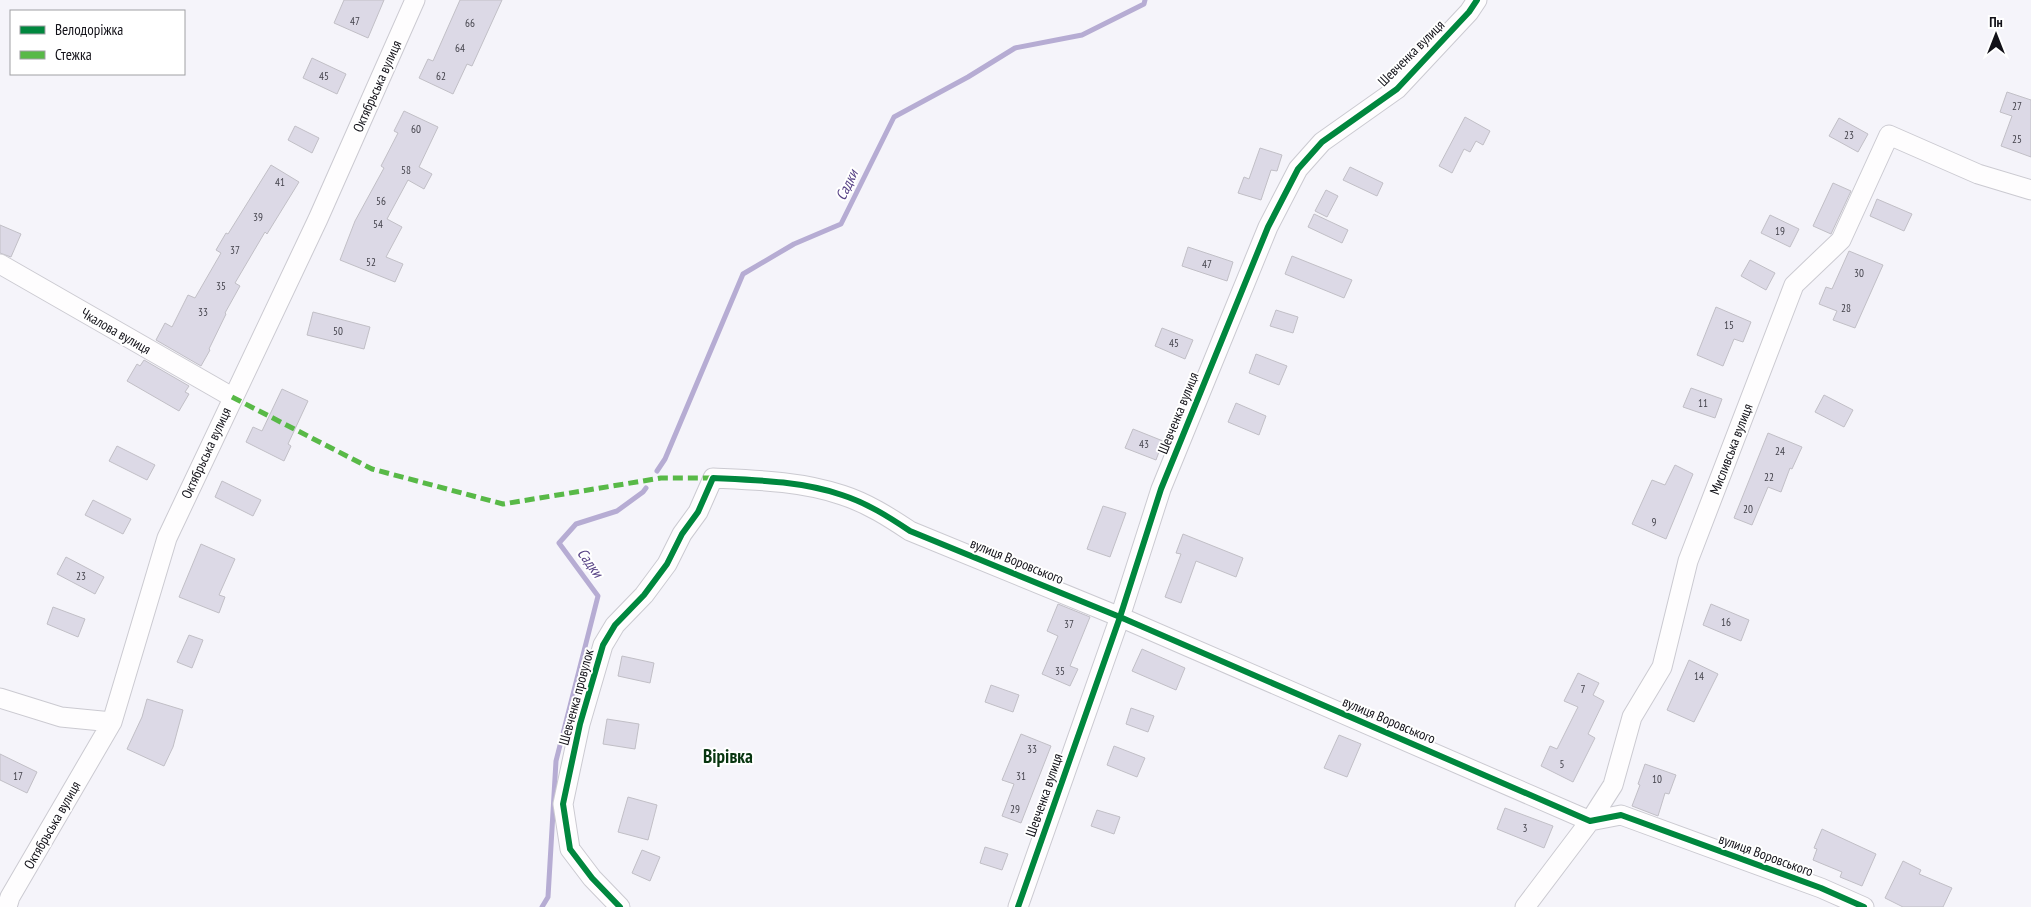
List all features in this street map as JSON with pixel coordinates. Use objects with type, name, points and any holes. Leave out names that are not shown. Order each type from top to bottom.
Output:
[{"type":"street","name":"Октябрьська вулиця","points":[[7,907],[10,897],[112,722],[167,538],[232,397],[318,219],[415,0]]},
{"type":"street","name":"Шевченка вулиця","points":[[1018,907],[1120,617],[1161,489],[1268,227],[1298,169],[1322,142],[1397,89],[1469,12],[1477,0]]},
{"type":"street","name":"Мисливська вулиця","points":[[1525,907],[1590,821],[1613,785],[1632,717],[1662,667],[1688,561],[1794,285],[1841,240],[1889,135],[1978,174],[2031,190]]},
{"type":"street","name":"Чкалова вулиця","points":[[0,264],[232,397]]},
{"type":"street","name":"Шевченка провулок","points":[[620,907],[592,878],[570,849],[563,804],[580,724],[603,645],[615,625],[644,595],[667,564],[682,534],[698,512],[713,478],[778,481],[842,494],[879,511],[910,531]]},
{"type":"street","name":"вулиця Воровського","points":[[910,531],[1120,617],[1590,821]]},
{"type":"street","points":[[0,698],[62,717],[112,722]]},
{"type":"street","points":[[1590,821],[1621,815],[1613,785]]},
{"type":"street","name":"вулиця Воровського","points":[[1621,815],[1821,888],[1864,907]]},
{"type":"building","points":[[344,0],[384,0],[368,38],[334,23]]},
{"type":"building","points":[[460,0],[502,0],[472,66],[467,64],[453,94],[419,78],[428,59],[433,61]]},
{"type":"building","points":[[312,58],[346,74],[337,94],[303,78]]},
{"type":"building","points":[[2007,92],[2031,100],[2031,157],[2001,146],[2012,116],[2000,112]]},
{"type":"building","points":[[404,111],[438,127],[419,167],[432,174],[424,189],[408,180],[387,219],[402,227],[386,257],[403,264],[395,282],[340,260],[355,221],[384,168],[381,166],[398,133],[394,131]]},
{"type":"building","points":[[1465,117],[1490,131],[1483,145],[1476,141],[1470,152],[1464,149],[1452,173],[1439,166]]},
{"type":"building","points":[[1839,118],[1868,134],[1858,152],[1829,136]]},
{"type":"building","points":[[295,126],[319,138],[312,153],[288,140]]},
{"type":"building","points":[[1260,148],[1282,155],[1277,171],[1271,170],[1261,200],[1238,193],[1244,177],[1249,179]]},
{"type":"building","points":[[271,165],[299,182],[267,234],[265,232],[235,283],[240,286],[225,313],[210,350],[201,366],[156,340],[165,323],[172,327],[188,295],[195,298],[221,253],[216,250]]},
{"type":"building","points":[[1350,167],[1383,183],[1377,196],[1343,180]]},
{"type":"building","points":[[1833,183],[1851,191],[1831,234],[1813,226]]},
{"type":"building","points":[[1326,190],[1338,196],[1327,217],[1315,211]]},
{"type":"building","points":[[1877,199],[1912,214],[1904,231],[1870,216]]},
{"type":"building","points":[[1314,214],[1348,230],[1342,243],[1308,227]]},
{"type":"building","points":[[1770,215],[1799,229],[1790,247],[1761,233]]},
{"type":"building","points":[[0,225],[21,234],[11,257],[0,253]]},
{"type":"building","points":[[1188,247],[1233,262],[1227,281],[1182,266]]},
{"type":"building","points":[[1849,251],[1883,265],[1855,328],[1833,320],[1837,311],[1819,304],[1826,287],[1832,289]]},
{"type":"building","points":[[1292,256],[1352,280],[1344,298],[1285,274]]},
{"type":"building","points":[[1750,260],[1775,273],[1766,290],[1741,276]]},
{"type":"building","points":[[1716,307],[1751,322],[1743,342],[1734,339],[1723,366],[1697,355]]},
{"type":"building","points":[[1276,310],[1298,317],[1293,333],[1270,326]]},
{"type":"building","points":[[313,312],[370,327],[364,349],[307,335]]},
{"type":"building","points":[[1162,328],[1193,340],[1185,359],[1155,346]]},
{"type":"building","points":[[1256,354],[1287,366],[1279,385],[1249,373]]},
{"type":"building","points":[[144,360],[189,386],[185,392],[189,394],[179,411],[127,381],[137,364],[140,366]]},
{"type":"building","points":[[1691,388],[1722,399],[1715,418],[1683,407]]},
{"type":"building","points":[[282,389],[308,401],[288,444],[291,446],[284,461],[246,442],[253,427],[262,431]]},
{"type":"building","points":[[1824,395],[1853,410],[1844,427],[1815,412]]},
{"type":"building","points":[[1236,403],[1266,416],[1259,435],[1228,422]]},
{"type":"building","points":[[1133,429],[1163,441],[1156,460],[1125,448]]},
{"type":"building","points":[[1768,433],[1802,447],[1792,469],[1790,468],[1781,492],[1768,487],[1752,525],[1734,518]]},
{"type":"building","points":[[117,446],[155,465],[147,480],[109,461]]},
{"type":"building","points":[[1675,465],[1693,474],[1666,539],[1632,524],[1652,480],[1665,485]]},
{"type":"building","points":[[222,481],[261,500],[253,516],[215,497]]},
{"type":"building","points":[[93,500],[131,519],[123,534],[85,515]]},
{"type":"building","points":[[1103,506],[1126,513],[1110,557],[1087,549]]},
{"type":"building","points":[[1183,534],[1243,558],[1236,577],[1196,561],[1181,603],[1165,597],[1181,554],[1176,553]]},
{"type":"building","points":[[201,544],[235,559],[219,595],[225,597],[219,613],[179,597]]},
{"type":"building","points":[[66,557],[104,577],[95,594],[57,574]]},
{"type":"building","points":[[1058,604],[1090,617],[1070,666],[1078,669],[1070,686],[1042,674],[1058,636],[1047,631]]},
{"type":"building","points":[[1711,604],[1749,620],[1741,641],[1703,625]]},
{"type":"building","points":[[53,607],[85,619],[78,637],[47,624]]},
{"type":"building","points":[[189,635],[203,640],[192,668],[177,662]]},
{"type":"building","points":[[1142,649],[1185,668],[1176,690],[1132,671]]},
{"type":"building","points":[[622,656],[654,663],[650,683],[618,676]]},
{"type":"building","points":[[1689,660],[1718,674],[1694,722],[1667,710]]},
{"type":"building","points":[[1578,673],[1599,683],[1593,695],[1604,701],[1588,734],[1595,738],[1573,782],[1541,766],[1550,746],[1557,749],[1578,707],[1564,701]]},
{"type":"building","points":[[991,685],[1019,695],[1013,712],[985,702]]},
{"type":"building","points":[[147,699],[183,710],[173,747],[164,766],[127,749],[142,717]]},
{"type":"building","points":[[1131,708],[1154,716],[1148,732],[1126,724]]},
{"type":"building","points":[[607,719],[639,724],[635,749],[603,744]]},
{"type":"building","points":[[1021,734],[1051,746],[1021,823],[1002,816],[1014,784],[1002,780]]},
{"type":"building","points":[[1339,735],[1361,744],[1347,777],[1324,768]]},
{"type":"building","points":[[1114,746],[1145,758],[1137,777],[1107,765]]},
{"type":"building","points":[[0,754],[37,772],[27,793],[0,780]]},
{"type":"building","points":[[1645,764],[1676,775],[1669,794],[1665,793],[1658,816],[1632,806]]},
{"type":"building","points":[[628,797],[657,805],[648,840],[618,832]]},
{"type":"building","points":[[1505,808],[1553,826],[1544,848],[1497,829]]},
{"type":"building","points":[[1097,810],[1120,817],[1114,834],[1091,826]]},
{"type":"building","points":[[1822,829],[1876,854],[1862,886],[1840,877],[1842,872],[1813,860],[1817,849],[1814,848]]},
{"type":"building","points":[[985,847],[1008,854],[1002,870],[980,863]]},
{"type":"building","points":[[642,850],[660,857],[650,881],[632,873]]},
{"type":"building","points":[[1903,861],[1921,870],[1919,874],[1952,888],[1943,907],[1903,907],[1885,898]]},
{"type":"waterway","name":"Садки","points":[[657,471],[665,459],[743,274],[794,244],[841,224],[894,117],[968,77],[1015,48],[1082,35],[1144,4],[1145,0]]},
{"type":"waterway","name":"Садки","points":[[542,907],[548,897],[556,761],[598,596],[559,543],[576,524],[617,511],[646,488]]},
{"type":"marked path","points":[[232,397],[372,469],[503,504],[661,478],[713,478]]},
{"type":"cycle path","points":[[1018,907],[1120,617],[1161,489],[1268,227],[1298,169],[1322,142],[1397,89],[1469,12],[1477,0]]},
{"type":"cycle path","points":[[620,907],[592,878],[570,849],[563,804],[580,724],[603,645],[615,625],[644,595],[667,564],[682,534],[698,512],[713,478],[794,484],[826,490],[851,498],[878,511],[910,531],[1120,617],[1590,821],[1621,815],[1821,888],[1864,907]]},
{"type":"district","name":"Вірівка","points":[[728,756]]}]
